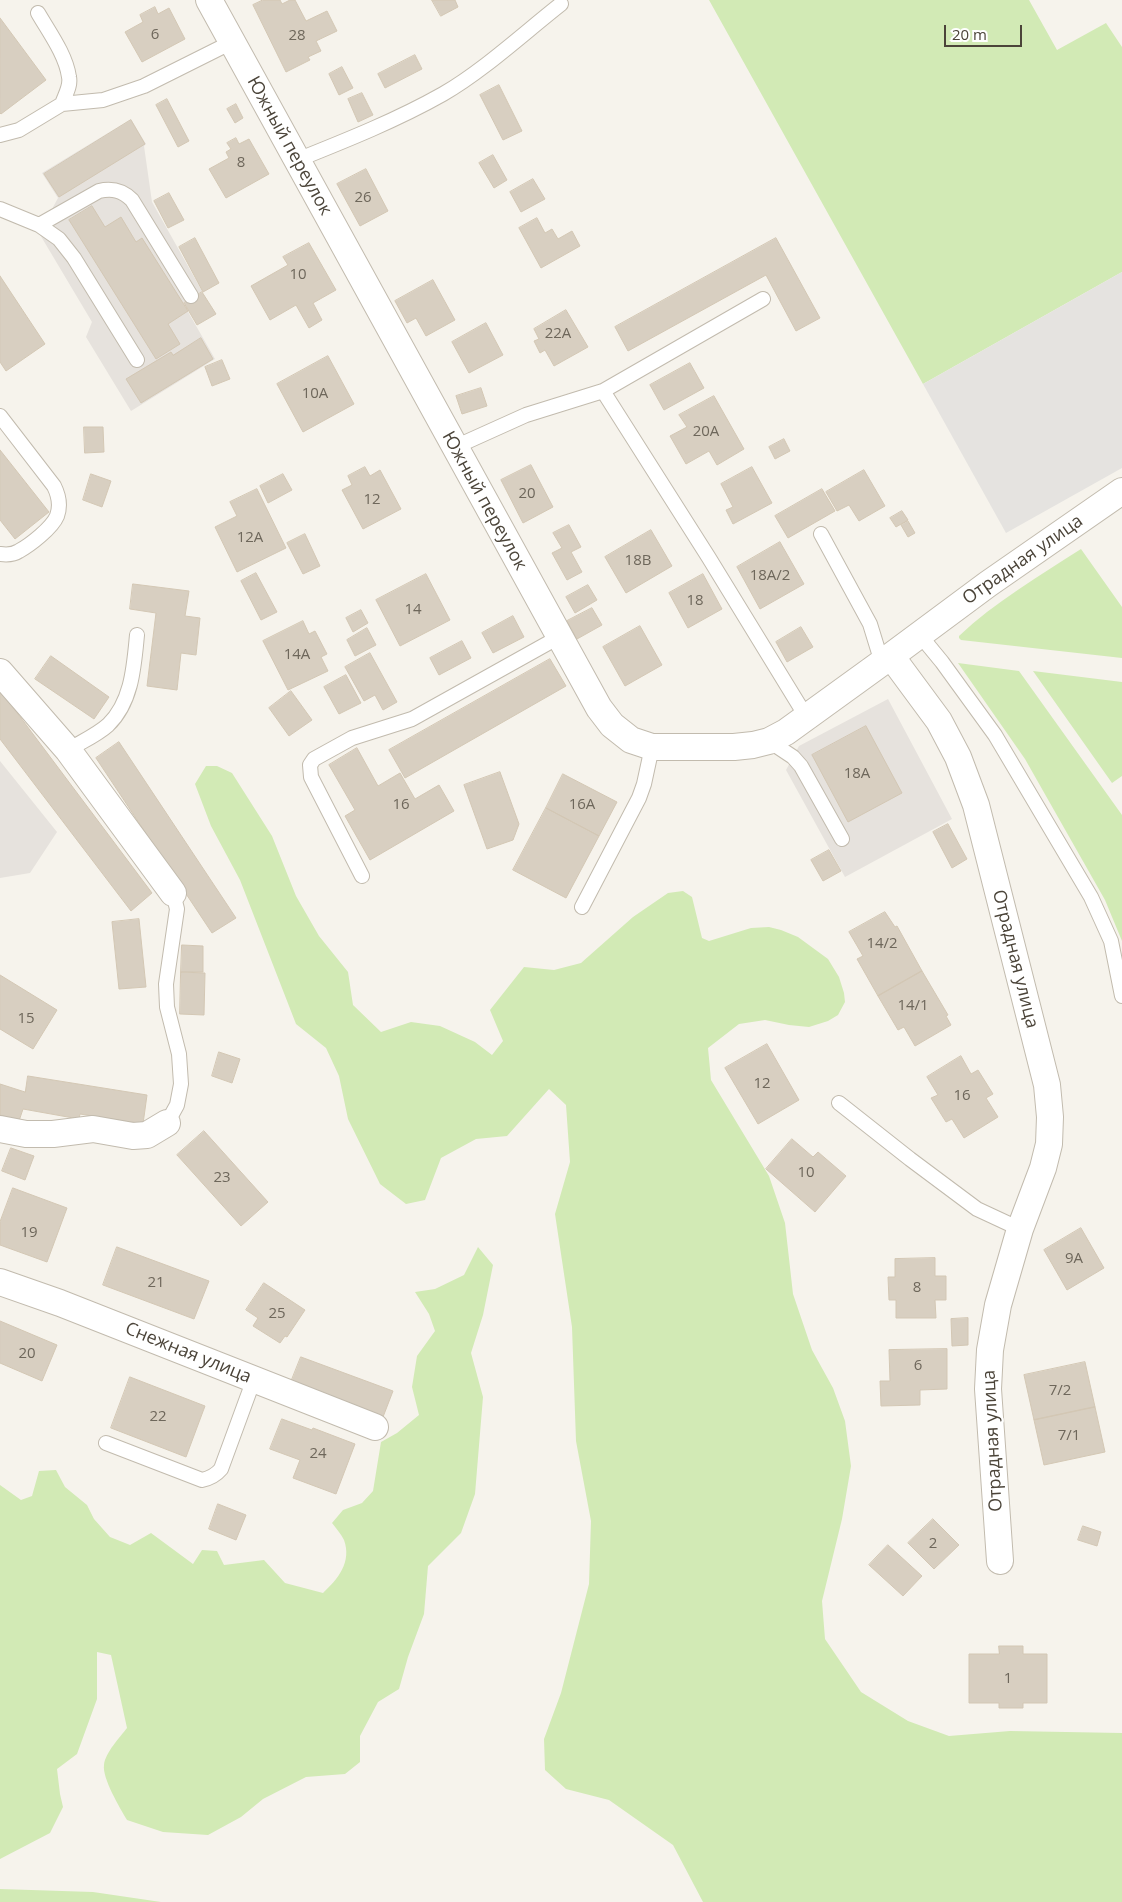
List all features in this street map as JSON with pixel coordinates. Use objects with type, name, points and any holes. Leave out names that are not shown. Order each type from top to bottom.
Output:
[{"type":"street","name":"Южный переулок","points":[[209,0],[559,637],[599,708],[612,725],[631,740],[652,747],[734,747],[753,745],[769,740],[807,718],[886,659]]},
{"type":"street","name":"Отрадная улица","points":[[1000,1561],[988,1389],[990,1350],[998,1305],[1020,1229],[1043,1168],[1049,1144],[1050,1117],[1046,1085],[976,804],[958,756],[939,721],[886,659],[988,584],[1122,491]]},
{"type":"street","points":[[0,672],[68,750],[173,893]]},
{"type":"street","points":[[0,1129],[35,1134],[53,1134],[93,1129],[133,1136],[147,1135],[167,1123]]},
{"type":"street","name":"Снежная улица","points":[[0,1282],[60,1303],[375,1427]]},
{"type":"lane","points":[[297,160],[369,130],[443,94],[470,76],[561,4]]},
{"type":"lane","points":[[38,13],[64,60],[70,78],[69,87],[62,104]]},
{"type":"lane","points":[[0,136],[19,130],[62,104],[103,100],[144,86],[232,42]]},
{"type":"lane","points":[[39,225],[99,191],[109,189],[124,192],[132,200],[191,296]]},
{"type":"lane","points":[[0,209],[39,225],[59,239],[74,258],[137,360]]},
{"type":"lane","points":[[455,447],[526,415],[603,391],[763,299]]},
{"type":"lane","points":[[603,391],[700,542],[807,718]]},
{"type":"lane","points":[[0,416],[54,486],[59,495],[60,506],[57,517],[48,529],[19,552],[8,555],[0,554]]},
{"type":"lane","points":[[821,534],[870,624],[886,659]]},
{"type":"lane","points":[[68,750],[108,725],[121,708],[132,681],[138,634]]},
{"type":"lane","points":[[919,634],[942,662],[995,735],[1091,897],[1111,940],[1122,996]]},
{"type":"lane","points":[[362,876],[311,777],[310,765],[314,759],[352,738],[412,719],[559,637]]},
{"type":"lane","points":[[769,740],[802,766],[842,839]]},
{"type":"lane","points":[[582,907],[640,798],[652,747]]},
{"type":"lane","points":[[167,1123],[177,1105],[181,1084],[179,1054],[167,1007],[166,984],[177,909],[173,893]]},
{"type":"lane","points":[[839,1104],[977,1209],[1020,1229]]},
{"type":"lane","points":[[106,1443],[202,1480],[215,1476],[222,1469],[254,1379]]},
{"type":"shaded area","points":[[131,119],[146,144],[144,146],[152,202],[202,291],[183,303],[215,359],[131,411],[86,337],[92,322],[39,233],[58,198],[42,173]]},
{"type":"shaded area","points":[[1122,272],[1122,468],[1006,533],[923,384]]},
{"type":"shaded area","points":[[888,699],[952,819],[845,877],[786,770],[799,746]]},
{"type":"shaded area","points":[[0,761],[57,832],[30,873],[0,878]]},
{"type":"green space","points":[[709,0],[1029,0],[1057,50],[1106,23],[1122,47],[1122,272],[923,384]]},
{"type":"green space","points":[[1081,549],[1122,607],[1122,658],[961,640],[959,638],[959,636],[1002,601]]},
{"type":"green space","points":[[958,663],[1019,671],[1122,815],[1122,941],[1105,900],[1025,759]]},
{"type":"green space","points":[[1033,671],[1122,682],[1122,776],[1112,783]]},
{"type":"green space","points":[[206,766],[217,766],[232,773],[272,836],[296,896],[319,936],[348,972],[353,1005],[381,1032],[411,1022],[440,1026],[475,1042],[492,1055],[503,1041],[490,1010],[524,967],[554,970],[581,963],[633,917],[668,893],[683,891],[692,897],[702,938],[709,941],[751,928],[769,927],[798,937],[828,959],[839,977],[844,993],[845,1002],[838,1015],[828,1021],[809,1027],[765,1020],[739,1024],[708,1048],[711,1080],[769,1176],[785,1223],[793,1294],[812,1350],[833,1388],[845,1421],[851,1466],[842,1519],[822,1601],[825,1639],[861,1692],[908,1721],[949,1736],[1010,1731],[1122,1733],[1122,1902],[703,1902],[673,1845],[609,1800],[566,1789],[545,1770],[544,1739],[561,1693],[589,1584],[591,1521],[576,1441],[572,1327],[555,1214],[570,1162],[566,1105],[549,1089],[507,1136],[476,1139],[441,1158],[425,1200],[406,1204],[380,1184],[348,1119],[339,1076],[326,1048],[296,1024],[240,880],[211,826],[195,784]]},
{"type":"green space","points":[[478,1247],[493,1265],[483,1315],[471,1353],[483,1397],[475,1494],[461,1533],[428,1566],[424,1614],[408,1657],[399,1689],[378,1702],[360,1736],[360,1762],[345,1774],[306,1777],[263,1799],[241,1817],[208,1835],[163,1832],[127,1820],[109,1785],[104,1765],[110,1750],[127,1728],[111,1655],[97,1652],[97,1699],[77,1754],[57,1769],[63,1807],[50,1833],[0,1859],[0,1485],[21,1500],[32,1496],[39,1471],[56,1470],[65,1487],[87,1505],[94,1519],[110,1537],[130,1545],[151,1533],[193,1564],[202,1550],[217,1551],[224,1565],[264,1560],[285,1583],[323,1593],[342,1570],[346,1556],[344,1540],[332,1523],[343,1510],[362,1503],[373,1491],[381,1442],[397,1433],[419,1415],[412,1387],[417,1356],[435,1331],[429,1314],[415,1292],[435,1289],[464,1275]]},
{"type":"green space","points":[[0,1889],[93,1892],[161,1902],[0,1902]]},
{"type":"building","points":[[263,0],[280,0],[282,4],[295,0],[306,21],[327,11],[337,31],[316,41],[321,51],[308,57],[310,60],[286,72],[253,5]]},
{"type":"building","points":[[432,0],[455,0],[458,7],[441,16]]},
{"type":"building","points":[[155,7],[158,14],[169,8],[185,39],[142,62],[125,32],[143,22],[140,15]]},
{"type":"building","points":[[0,18],[46,80],[1,114],[0,113]]},
{"type":"building","points":[[415,55],[422,69],[385,88],[378,74]]},
{"type":"building","points":[[342,67],[353,88],[339,95],[329,74]]},
{"type":"building","points":[[499,85],[522,131],[503,140],[480,95]]},
{"type":"building","points":[[362,93],[373,115],[358,122],[348,99]]},
{"type":"building","points":[[167,99],[189,141],[178,147],[156,105]]},
{"type":"building","points":[[236,104],[243,118],[235,123],[227,109]]},
{"type":"building","points":[[131,120],[145,144],[59,197],[44,174]]},
{"type":"building","points":[[236,138],[239,144],[249,139],[269,174],[226,198],[209,169],[229,158],[226,152],[231,149],[227,143]]},
{"type":"building","points":[[493,155],[507,180],[494,188],[479,163]]},
{"type":"building","points":[[366,169],[388,211],[360,226],[337,184]]},
{"type":"building","points":[[533,179],[545,199],[521,212],[510,192]]},
{"type":"building","points":[[169,193],[184,220],[168,228],[154,201]]},
{"type":"building","points":[[92,206],[105,227],[121,217],[136,242],[142,238],[188,311],[168,324],[180,344],[156,359],[69,220]]},
{"type":"building","points":[[537,218],[545,233],[552,229],[558,239],[572,231],[580,246],[541,268],[519,228]]},
{"type":"building","points":[[195,238],[219,283],[203,292],[179,247]]},
{"type":"building","points":[[776,238],[820,318],[796,331],[766,275],[628,351],[615,327]]},
{"type":"building","points":[[309,243],[336,290],[313,303],[322,320],[309,328],[296,305],[270,320],[251,286],[288,265],[283,257]]},
{"type":"building","points":[[0,276],[45,344],[6,371],[0,362]]},
{"type":"building","points":[[433,280],[455,320],[426,336],[416,318],[407,323],[395,301]]},
{"type":"building","points":[[202,292],[216,314],[197,325],[184,303]]},
{"type":"building","points":[[566,310],[588,347],[554,366],[545,350],[540,353],[534,341],[539,339],[534,329]]},
{"type":"building","points":[[486,323],[503,355],[469,373],[452,342]]},
{"type":"building","points":[[201,338],[213,359],[141,403],[126,379],[171,352],[173,355]]},
{"type":"building","points":[[328,356],[354,404],[303,432],[277,384]]},
{"type":"building","points":[[222,360],[230,379],[212,386],[205,367]]},
{"type":"building","points":[[690,363],[704,388],[664,410],[650,385]]},
{"type":"building","points":[[481,388],[487,406],[462,414],[456,396]]},
{"type":"building","points":[[714,396],[744,449],[717,465],[709,451],[686,464],[670,436],[687,427],[679,415]]},
{"type":"building","points":[[84,427],[103,427],[104,452],[85,453]]},
{"type":"building","points":[[784,439],[790,451],[775,459],[769,447]]},
{"type":"building","points":[[0,450],[49,512],[15,539],[0,520]]},
{"type":"building","points":[[531,465],[553,507],[523,523],[501,480]]},
{"type":"building","points":[[365,467],[370,476],[380,470],[401,509],[363,529],[342,490],[352,485],[348,476]]},
{"type":"building","points":[[752,467],[772,503],[733,524],[726,510],[733,507],[721,484]]},
{"type":"building","points":[[864,470],[885,506],[859,521],[849,505],[837,511],[826,492]]},
{"type":"building","points":[[91,474],[111,481],[102,507],[83,500]]},
{"type":"building","points":[[283,474],[292,490],[268,503],[260,486]]},
{"type":"building","points":[[257,489],[286,548],[237,572],[215,527],[237,516],[230,502]]},
{"type":"building","points":[[822,489],[835,511],[788,538],[775,516]]},
{"type":"building","points":[[902,511],[908,520],[896,527],[890,518]]},
{"type":"building","points":[[908,521],[915,533],[908,537],[901,525]]},
{"type":"building","points":[[569,525],[581,547],[571,552],[582,572],[567,580],[552,553],[562,548],[553,533]]},
{"type":"building","points":[[651,530],[672,566],[626,593],[605,557]]},
{"type":"building","points":[[305,534],[320,566],[303,574],[287,543]]},
{"type":"building","points":[[780,542],[804,584],[760,609],[737,567]]},
{"type":"building","points":[[256,573],[277,612],[261,620],[241,581]]},
{"type":"building","points":[[426,574],[450,620],[400,646],[376,600]]},
{"type":"building","points":[[703,574],[722,609],[688,628],[669,593]]},
{"type":"building","points":[[133,584],[189,591],[185,616],[200,618],[196,655],[181,653],[177,690],[147,686],[156,613],[130,609]]},
{"type":"building","points":[[588,585],[597,600],[575,613],[566,597]]},
{"type":"building","points":[[592,608],[602,625],[577,639],[567,621]]},
{"type":"building","points":[[361,610],[368,623],[353,632],[346,618]]},
{"type":"building","points":[[513,616],[524,637],[493,653],[482,633]]},
{"type":"building","points":[[303,621],[309,634],[315,631],[327,654],[321,657],[328,671],[288,690],[263,641]]},
{"type":"building","points":[[640,626],[662,665],[625,686],[603,647]]},
{"type":"building","points":[[801,627],[813,647],[787,662],[776,642]]},
{"type":"building","points":[[367,628],[376,645],[355,656],[347,640]]},
{"type":"building","points":[[462,641],[471,658],[439,675],[430,658]]},
{"type":"building","points":[[370,653],[397,702],[383,710],[375,695],[364,701],[345,667]]},
{"type":"building","points":[[51,656],[109,697],[94,719],[35,679]]},
{"type":"building","points":[[550,659],[566,686],[405,778],[389,750]]},
{"type":"building","points":[[346,675],[361,703],[339,714],[324,687]]},
{"type":"building","points":[[0,690],[152,893],[131,911],[0,739]]},
{"type":"building","points":[[291,691],[312,720],[289,736],[269,708]]},
{"type":"building","points":[[866,726],[902,793],[848,822],[812,755]]},
{"type":"building","points":[[119,742],[236,918],[212,933],[96,758]]},
{"type":"building","points":[[357,748],[378,786],[400,773],[415,799],[439,785],[454,811],[370,860],[345,816],[355,810],[329,765]]},
{"type":"building","points":[[500,772],[519,824],[513,840],[487,849],[464,785]]},
{"type":"building","points":[[563,774],[617,802],[599,836],[546,808]]},
{"type":"building","points":[[546,808],[599,836],[566,898],[513,870]]},
{"type":"building","points":[[948,824],[967,859],[952,868],[933,832]]},
{"type":"building","points":[[829,850],[841,871],[823,881],[811,860]]},
{"type":"building","points":[[885,912],[895,927],[897,926],[922,971],[878,996],[857,959],[863,956],[849,932]]},
{"type":"building","points":[[139,919],[146,987],[119,989],[112,922]]},
{"type":"building","points":[[182,945],[203,946],[203,972],[181,972]]},
{"type":"building","points":[[922,971],[948,1015],[946,1016],[951,1025],[915,1046],[904,1027],[898,1030],[878,996]]},
{"type":"building","points":[[181,972],[205,973],[204,1015],[180,1014]]},
{"type":"building","points":[[0,975],[57,1010],[33,1049],[0,1029]]},
{"type":"building","points":[[767,1044],[799,1100],[758,1124],[725,1068]]},
{"type":"building","points":[[219,1052],[240,1059],[232,1083],[212,1076]]},
{"type":"building","points":[[961,1056],[971,1074],[978,1070],[993,1094],[986,1098],[998,1117],[964,1138],[952,1119],[946,1122],[931,1098],[938,1095],[927,1077]]},
{"type":"building","points":[[28,1076],[147,1095],[143,1124],[80,1114],[79,1119],[23,1109],[19,1121],[0,1115],[0,1084],[25,1092]]},
{"type":"building","points":[[204,1131],[268,1202],[241,1226],[177,1155]]},
{"type":"building","points":[[792,1139],[813,1157],[818,1152],[846,1176],[815,1212],[766,1169]]},
{"type":"building","points":[[11,1148],[34,1156],[25,1180],[2,1171]]},
{"type":"building","points":[[13,1188],[67,1208],[47,1262],[0,1245],[0,1222]]},
{"type":"building","points":[[1081,1228],[1104,1268],[1067,1290],[1044,1250]]},
{"type":"building","points":[[117,1247],[209,1281],[194,1319],[103,1285]]},
{"type":"building","points":[[935,1258],[935,1276],[946,1276],[946,1300],[935,1300],[936,1318],[896,1318],[896,1300],[889,1300],[888,1277],[895,1277],[895,1259]]},
{"type":"building","points":[[264,1283],[305,1310],[287,1337],[285,1336],[280,1343],[253,1326],[258,1318],[246,1310]]},
{"type":"building","points":[[968,1318],[968,1345],[952,1346],[951,1319]]},
{"type":"building","points":[[0,1321],[57,1345],[42,1381],[0,1363]]},
{"type":"building","points":[[947,1349],[947,1389],[920,1390],[920,1405],[881,1406],[880,1381],[890,1381],[889,1350]]},
{"type":"building","points":[[301,1357],[393,1391],[383,1417],[291,1382]]},
{"type":"building","points":[[1085,1362],[1095,1407],[1034,1420],[1024,1375]]},
{"type":"building","points":[[130,1377],[205,1406],[186,1457],[111,1428]]},
{"type":"building","points":[[1095,1407],[1105,1452],[1044,1465],[1034,1420]]},
{"type":"building","points":[[282,1419],[312,1430],[313,1428],[355,1444],[336,1494],[293,1478],[300,1460],[270,1449]]},
{"type":"building","points":[[218,1504],[246,1515],[236,1540],[209,1529]]},
{"type":"building","points":[[933,1519],[959,1545],[934,1569],[908,1543]]},
{"type":"building","points":[[1083,1526],[1101,1532],[1097,1546],[1078,1540]]},
{"type":"building","points":[[888,1545],[922,1576],[903,1596],[869,1565]]},
{"type":"building","points":[[999,1646],[1023,1646],[1023,1654],[1047,1654],[1047,1703],[1023,1703],[1023,1708],[999,1708],[999,1703],[969,1703],[969,1654],[999,1654]]}]
